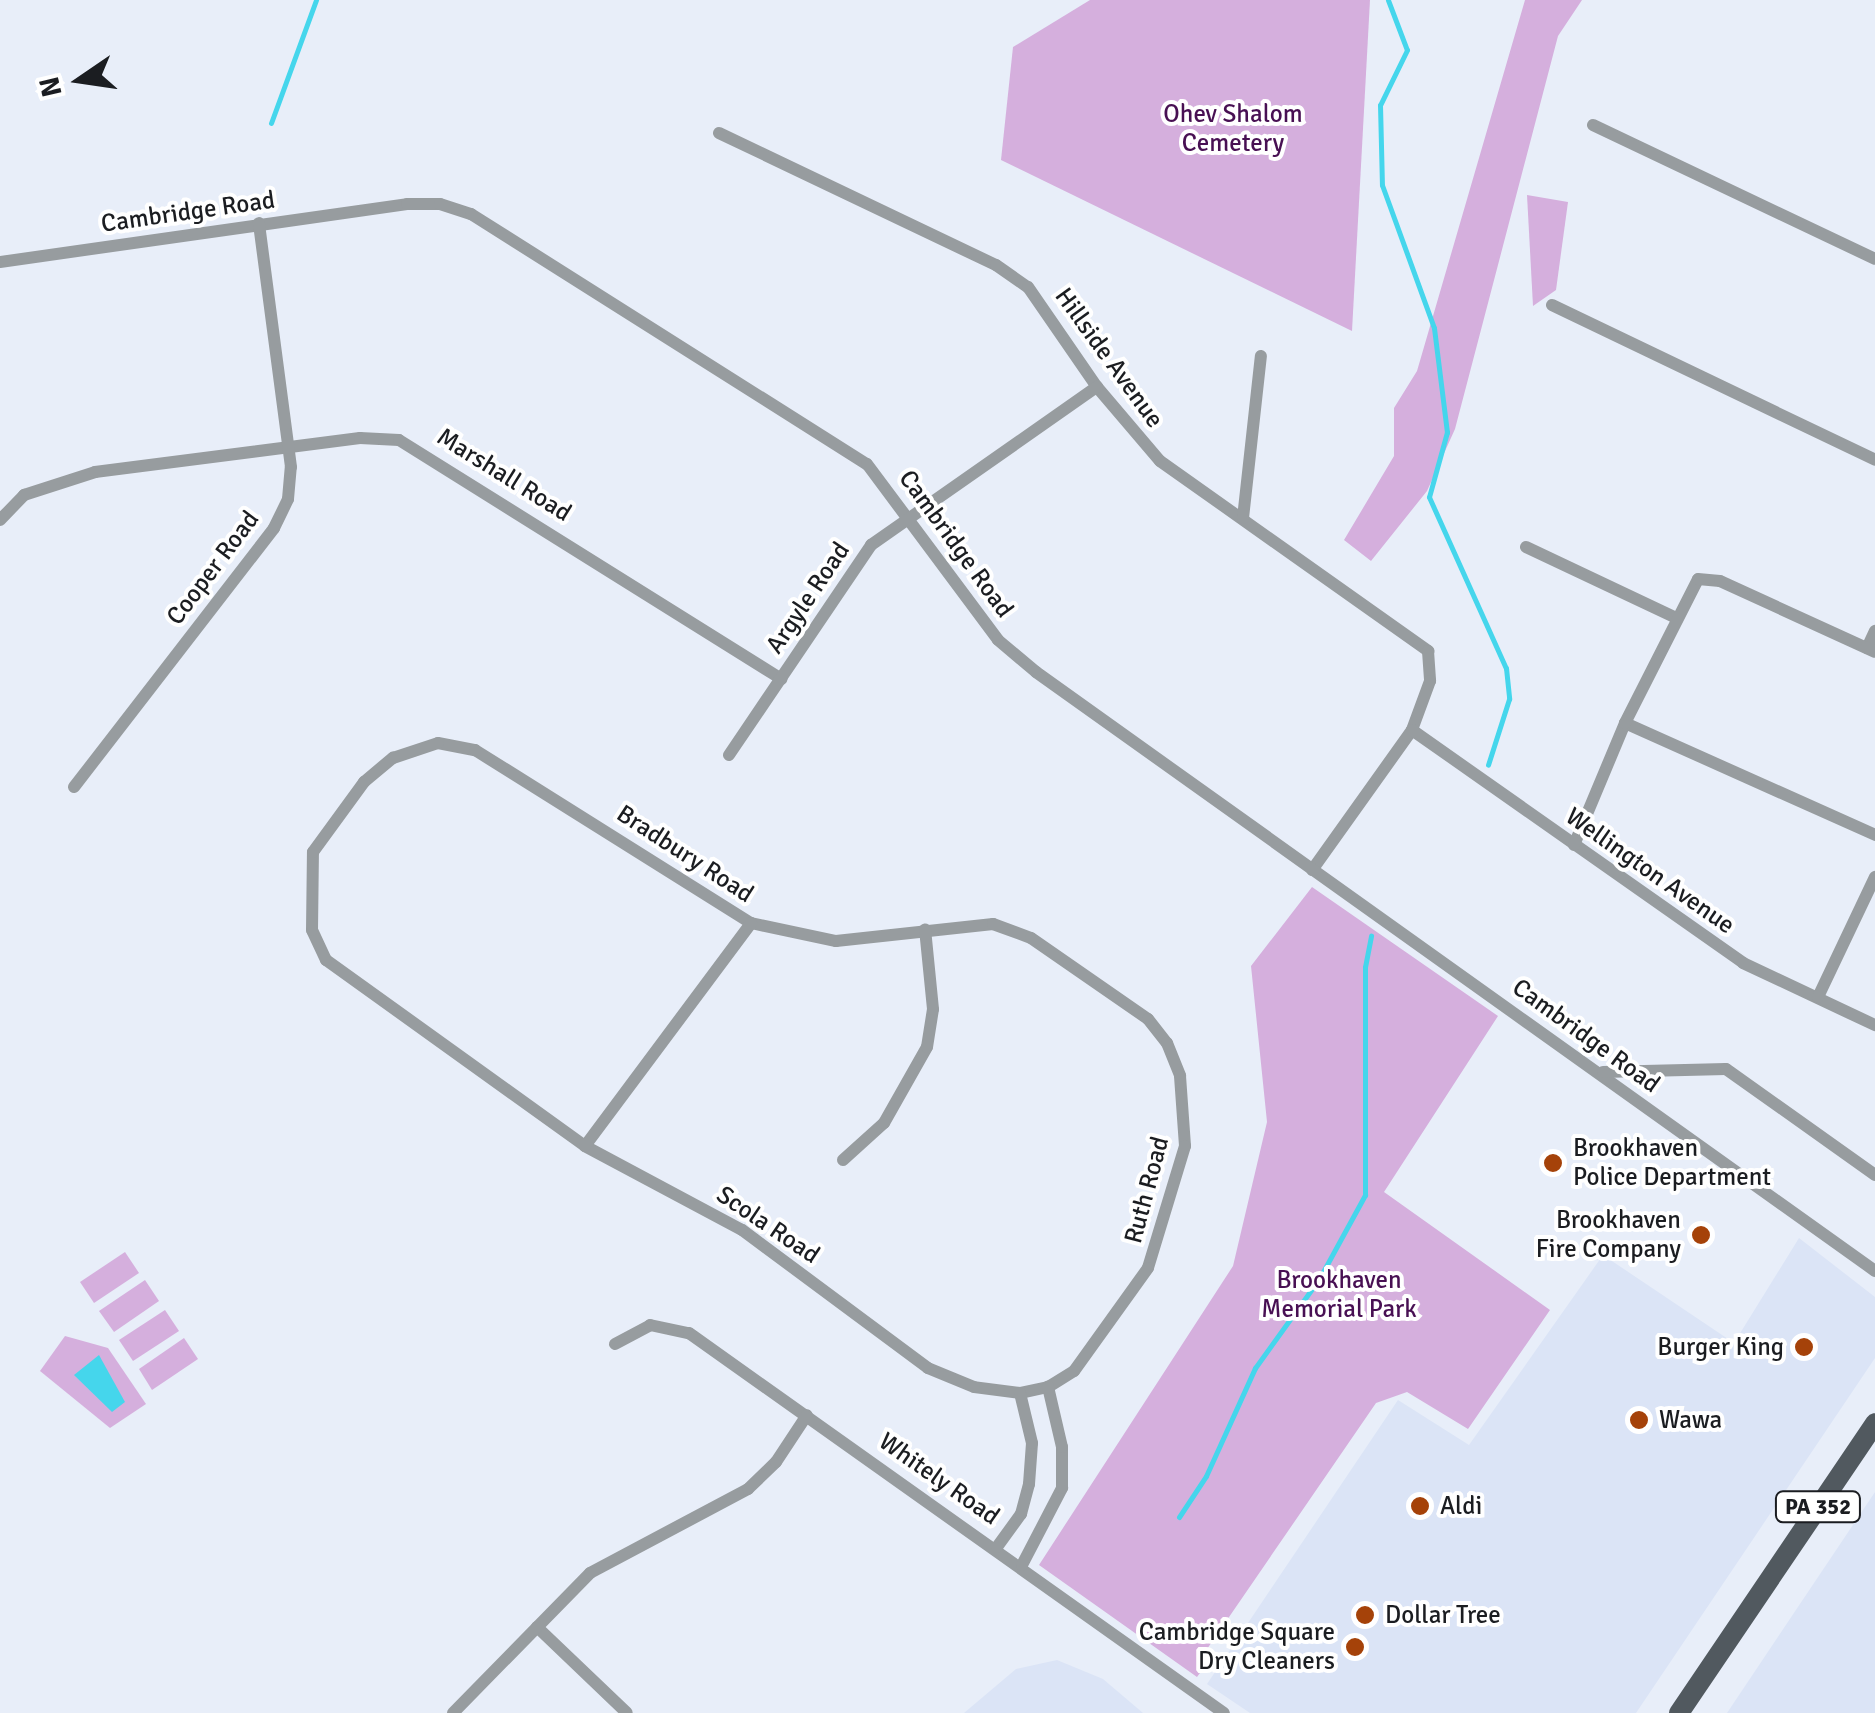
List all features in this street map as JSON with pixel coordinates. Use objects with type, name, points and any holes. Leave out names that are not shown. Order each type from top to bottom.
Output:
[{"type":"main road","name":"PA 352","points":[[1679,1713],[1875,1423]]},
{"type":"street","points":[[1593,125],[1875,259]]},
{"type":"street","name":"Hillside Avenue","points":[[719,133],[1015,278],[1036,297],[1097,387],[1160,461],[1409,633],[1430,659],[1428,691],[1412,730]]},
{"type":"street","name":"Cambridge Road","points":[[0,262],[423,203],[471,214],[843,447],[882,480],[998,640],[1312,870],[1603,1072],[1875,1271]]},
{"type":"street","name":"Cooper Road","points":[[74,787],[274,528],[291,484],[259,224]]},
{"type":"street","points":[[1552,305],[1875,460]]},
{"type":"street","points":[[1244,518],[1261,356]]},
{"type":"street","name":"Argyle Road","points":[[730,755],[872,545],[1097,387]]},
{"type":"street","name":"Marshall Road","points":[[0,520],[24,495],[57,480],[382,437],[414,446],[782,678]]},
{"type":"street","points":[[1526,547],[1676,618]]},
{"type":"street","points":[[1574,845],[1625,723],[1676,618],[1704,576],[1871,650],[1875,631]]},
{"type":"street","points":[[1625,723],[1875,835]]},
{"type":"street","points":[[1312,870],[1412,730]]},
{"type":"street","name":"Wellington Avenue","points":[[1412,730],[1742,963],[1875,1025]]},
{"type":"street","name":"Bradbury Road","points":[[438,742],[475,750],[751,923],[836,942],[924,929]]},
{"type":"street","name":"Scola Road","points":[[438,742],[394,758],[364,782],[313,852],[307,888],[312,930],[326,960],[358,989],[586,1146],[742,1230],[928,1368],[974,1387],[1020,1394]]},
{"type":"street","points":[[1818,997],[1875,877]]},
{"type":"street","name":"Ruth Road","points":[[924,929],[978,922],[1031,938],[1148,1019],[1167,1042],[1180,1076],[1186,1146],[1160,1239],[1100,1338],[1074,1370],[1048,1387],[1020,1394]]},
{"type":"street","points":[[586,1146],[751,923]]},
{"type":"street","points":[[842,1160],[884,1122],[927,1047],[933,1009],[924,929]]},
{"type":"street","points":[[1603,1072],[1726,1070],[1875,1175]]},
{"type":"street","name":"Whitely Road","points":[[615,1344],[650,1326],[680,1329],[997,1547],[1224,1713]]},
{"type":"street","points":[[1022,1565],[1062,1488],[1062,1446],[1048,1387]]},
{"type":"street","points":[[997,1547],[1020,1514],[1029,1484],[1032,1443],[1020,1394]]},
{"type":"street","points":[[453,1713],[618,1552],[748,1490],[776,1462],[807,1415]]},
{"type":"street","points":[[538,1627],[628,1713]]},
{"type":"shaded area","points":[[1799,1238],[1875,1297],[1875,1358],[1636,1713],[1250,1713],[1207,1684],[1398,1400],[1469,1445],[1603,1255],[1734,1343]]},
{"type":"shaded area","points":[[1875,1492],[1875,1713],[1727,1713]]},
{"type":"shaded area","points":[[1057,1660],[1103,1679],[1143,1713],[964,1713],[1016,1669]]},
{"type":"green space","name":"Ohev Shalom Cemetery","points":[[1090,0],[1370,0],[1352,331],[1001,160],[1013,47]]},
{"type":"green space","points":[[1525,0],[1582,0],[1558,36],[1455,429],[1427,491],[1371,561],[1344,540],[1394,456],[1394,408],[1417,371]]},
{"type":"green space","points":[[1527,195],[1568,202],[1556,290],[1533,306]]},
{"type":"green space","name":"Brookhaven Memorial Park","points":[[1312,887],[1498,1016],[1384,1192],[1550,1310],[1468,1429],[1407,1392],[1376,1403],[1205,1652],[1208,1662],[1197,1677],[1039,1565],[1233,1266],[1267,1122],[1251,966]]},
{"type":"green space","points":[[125,1252],[139,1273],[94,1303],[80,1282]]},
{"type":"green space","points":[[145,1280],[159,1301],[114,1332],[99,1311]]},
{"type":"green space","points":[[165,1310],[179,1331],[133,1361],[119,1340]]},
{"type":"green space","points":[[65,1336],[108,1348],[146,1404],[110,1428],[40,1371]]},
{"type":"green space","points":[[184,1338],[198,1359],[152,1390],[139,1369]]},
{"type":"water","points":[[99,1355],[125,1402],[112,1412],[74,1375]]},
{"type":"waterway","points":[[271,123],[316,0]]},
{"type":"waterway","points":[[1388,0],[1407,50],[1380,105],[1382,185],[1434,328],[1447,432],[1429,497],[1506,668],[1509,699],[1488,765]]},
{"type":"waterway","points":[[1179,1517],[1206,1476],[1255,1368],[1319,1279],[1365,1195],[1365,967],[1371,936]]},
{"type":"place","name":"Brookhaven Police Department","points":[[1553,1163]]},
{"type":"place","name":"Brookhaven Fire Company","points":[[1701,1235]]},
{"type":"place","name":"Burger King","points":[[1804,1347]]},
{"type":"place","name":"Wawa","points":[[1639,1420]]},
{"type":"place","name":"Aldi","points":[[1420,1506]]},
{"type":"place","name":"Dollar Tree","points":[[1365,1615]]},
{"type":"place","name":"Cambridge Square Dry Cleaners","points":[[1355,1647]]}]
